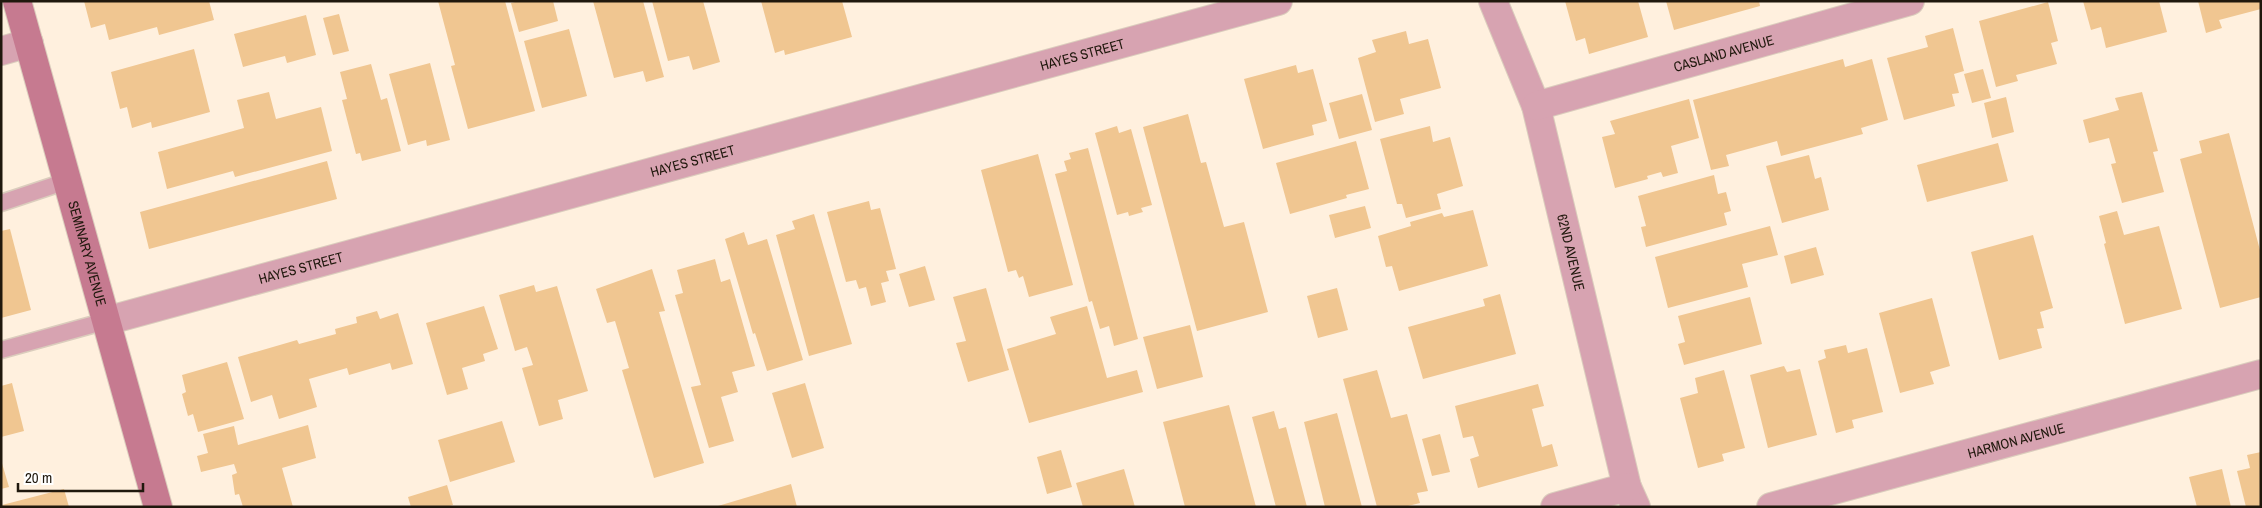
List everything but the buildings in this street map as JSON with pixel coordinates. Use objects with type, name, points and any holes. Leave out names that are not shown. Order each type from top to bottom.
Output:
[{"type":"street","name":"SEMINARY AVENUE","points":[[18,1],[158,507]]},
{"type":"street","name":"HAYES STREET","points":[[106,321],[1278,1]]},
{"type":"street","name":"62ND AVENUE","points":[[1493,1],[1536,106],[1631,497]]},
{"type":"street","name":"CASLAND AVENUE","points":[[1536,106],[1910,1]]},
{"type":"street","points":[[1,51],[29,43]]},
{"type":"street","name":"HARMON AVENUE","points":[[1771,507],[2261,374]]},
{"type":"street","points":[[1555,507],[1631,497]]},
{"type":"lane","points":[[1,203],[67,181]]},
{"type":"lane","points":[[1,350],[106,321]]}]
